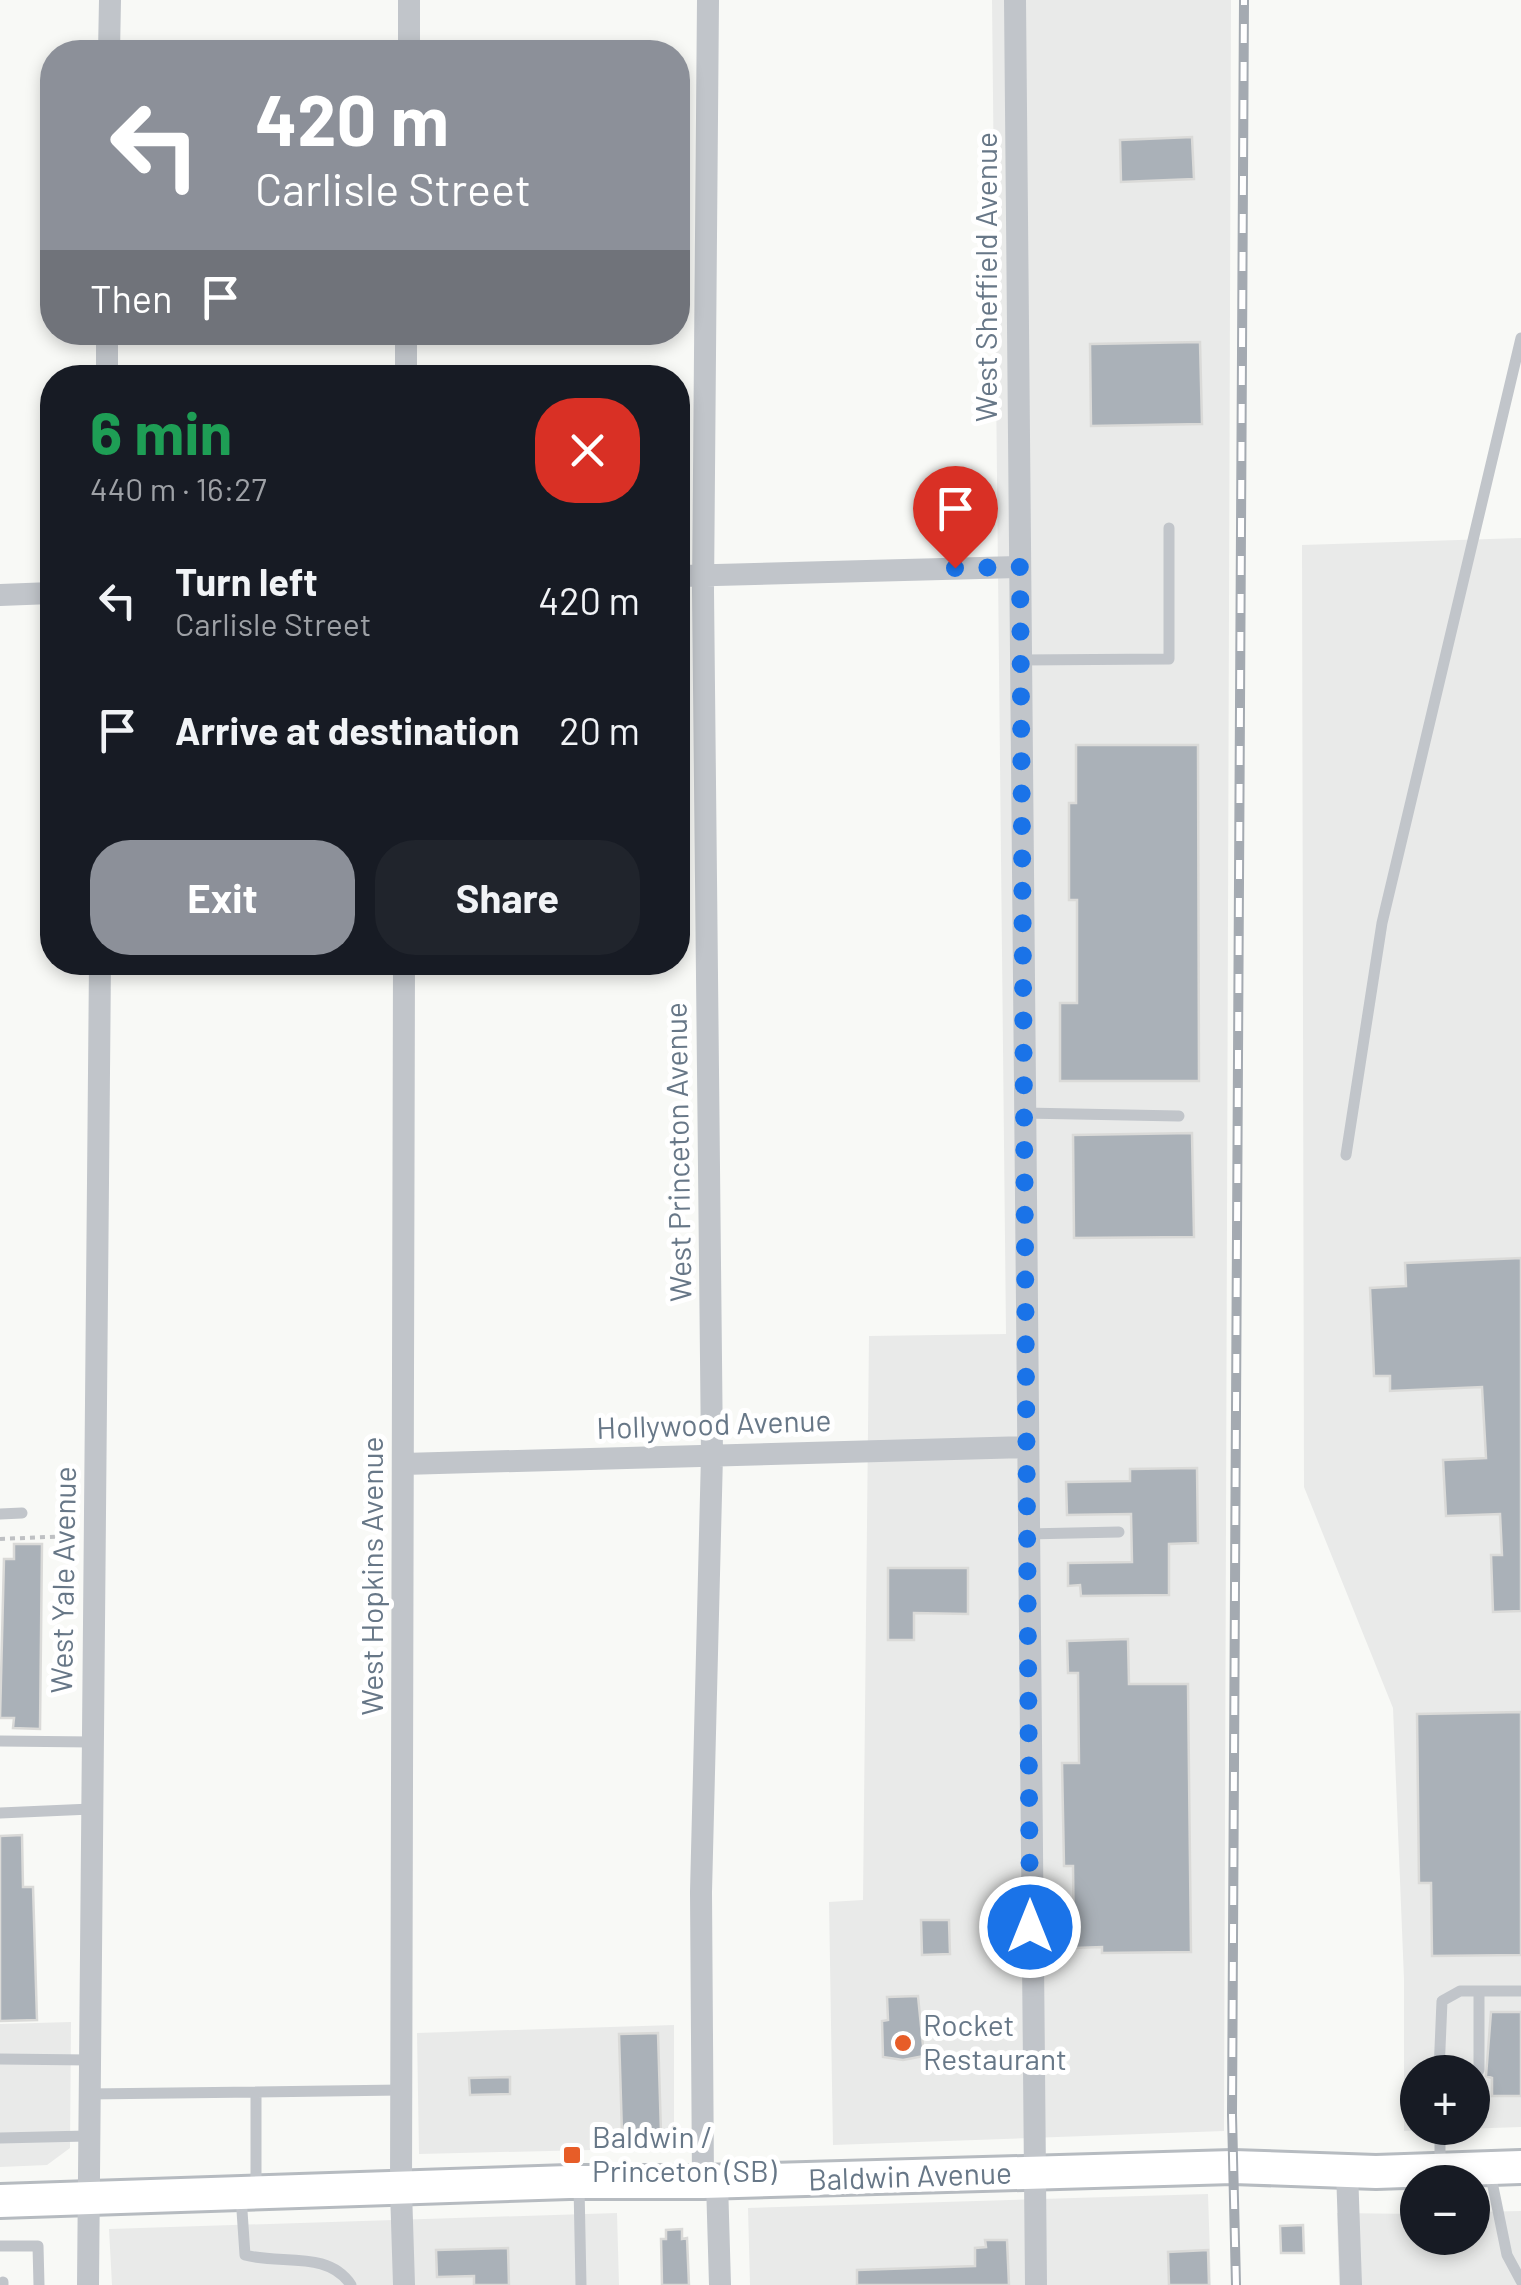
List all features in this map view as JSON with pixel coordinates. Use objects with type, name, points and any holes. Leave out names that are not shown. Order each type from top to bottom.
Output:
[{"type":"main road","name":"Baldwin Avenue","points":[[0,2201],[579,2182],[1233,2168],[1400,2170]]},
{"type":"street","points":[[110,0],[110,40]]},
{"type":"street","points":[[409,0],[409,40]]},
{"type":"street","name":"West Princeton Avenue","points":[[708,0],[704,575],[712,1455],[701,1892],[710,2182],[720,2285]]},
{"type":"street","name":"West Sheffield Avenue","points":[[1015,0],[1036,2285]]},
{"type":"street","points":[[690,576],[1020,567]]},
{"type":"street","points":[[0,595],[40,593]]},
{"type":"street","name":"West Yale Avenue","points":[[88,2285],[100,975]]},
{"type":"street","name":"West Hopkins Avenue","points":[[404,975],[404,2285]]},
{"type":"street","name":"Hollywood Avenue","points":[[403,1464],[1027,1446]]},
{"type":"street","points":[[1348,2171],[1352,2285]]},
{"type":"lane","points":[[1346,1155],[1382,923],[1521,338]]},
{"type":"lane","points":[[1020,660],[1170,659],[1169,528]]},
{"type":"lane","points":[[1024,1113],[1179,1116]]},
{"type":"lane","points":[[0,1514],[22,1514]]},
{"type":"lane","points":[[1028,1534],[1119,1532]]},
{"type":"lane","points":[[0,1741],[92,1742]]},
{"type":"lane","points":[[0,1812],[91,1809]]},
{"type":"lane","points":[[1440,2055],[1442,2000],[1449,1994],[1521,1990]]},
{"type":"lane","points":[[1478,2055],[1479,1991]]},
{"type":"lane","points":[[0,2060],[88,2060]]},
{"type":"lane","points":[[88,2094],[402,2090]]},
{"type":"lane","points":[[256,2092],[245,2255],[325,2264],[339,2270],[351,2285]]},
{"type":"lane","points":[[0,2138],[88,2136]]},
{"type":"lane","points":[[1505,2168],[1507,2255],[1521,2282]]},
{"type":"lane","points":[[579,2182],[581,2285]]},
{"type":"lane","points":[[1,2250],[38,2246],[38,2285]]},
{"type":"path","points":[[0,1540],[71,1536]]},
{"type":"shaded area","points":[[992,0],[1231,0],[1224,2131],[833,2145],[829,1902],[863,1900],[869,1336],[1006,1334]]},
{"type":"shaded area","points":[[1521,538],[1521,2127],[1490,2128],[1490,2055],[1404,2055],[1393,1708],[1304,1487],[1302,545]]},
{"type":"shaded area","points":[[71,2022],[70,2148],[47,2165],[0,2167],[0,2024]]},
{"type":"shaded area","points":[[674,2025],[674,2148],[419,2154],[417,2033]]},
{"type":"shaded area","points":[[1208,2194],[1211,2285],[750,2285],[748,2208]]},
{"type":"shaded area","points":[[1521,2211],[1521,2285],[1339,2285],[1337,2213],[1400,2214],[1400,2255],[1490,2255],[1490,2212]]},
{"type":"shaded area","points":[[617,2213],[619,2285],[112,2285],[109,2229]]},
{"type":"building","points":[[1192,137],[1194,179],[1121,182],[1120,140]]},
{"type":"building","points":[[1200,342],[1202,424],[1091,426],[1090,344]]},
{"type":"building","points":[[1076,745],[1198,745],[1199,1081],[1060,1081],[1060,1003],[1077,1003],[1077,900],[1069,900],[1069,803],[1076,803]]},
{"type":"building","points":[[1192,1133],[1194,1237],[1074,1238],[1073,1135]]},
{"type":"building","points":[[1521,1258],[1521,1611],[1493,1612],[1491,1555],[1502,1555],[1500,1514],[1446,1516],[1443,1460],[1486,1458],[1482,1387],[1390,1391],[1390,1376],[1374,1376],[1370,1288],[1406,1286],[1405,1263]]},
{"type":"building","points":[[1197,1468],[1198,1543],[1169,1544],[1169,1595],[1081,1596],[1080,1585],[1068,1586],[1068,1563],[1132,1562],[1131,1514],[1067,1515],[1066,1482],[1130,1481],[1130,1469]]},
{"type":"building","points":[[14,1544],[42,1544],[40,1729],[13,1728],[14,1718],[0,1718],[4,1559],[14,1559]]},
{"type":"building","points":[[888,1568],[968,1568],[968,1614],[914,1613],[914,1640],[888,1640]]},
{"type":"building","points":[[1128,1639],[1129,1684],[1188,1684],[1191,1952],[1102,1953],[1102,1947],[1074,1948],[1073,1866],[1064,1866],[1062,1763],[1079,1763],[1078,1673],[1068,1673],[1067,1641]]},
{"type":"building","points":[[1521,1712],[1521,1955],[1432,1956],[1431,1883],[1419,1883],[1417,1714]]},
{"type":"building","points":[[22,1835],[23,1887],[33,1887],[37,2020],[0,2021],[0,1836]]},
{"type":"building","points":[[921,1920],[949,1920],[950,1954],[922,1955]]},
{"type":"building","points":[[918,1996],[924,2056],[903,2060],[883,2057],[882,2021],[888,2020],[887,1997]]},
{"type":"building","points":[[1491,2012],[1521,2012],[1521,2096],[1492,2096],[1488,2055]]},
{"type":"building","points":[[658,2033],[661,2133],[622,2134],[619,2034]]},
{"type":"building","points":[[510,2077],[510,2094],[470,2095],[469,2078]]},
{"type":"building","points":[[1303,2225],[1304,2253],[1281,2253],[1280,2226]]},
{"type":"building","points":[[682,2229],[682,2239],[687,2238],[689,2285],[662,2285],[661,2239],[666,2239],[666,2230]]},
{"type":"building","points":[[985,2240],[1007,2240],[1009,2285],[857,2285],[857,2270],[975,2266],[975,2248],[986,2247]]},
{"type":"building","points":[[508,2248],[509,2285],[474,2285],[474,2276],[437,2277],[436,2250]]},
{"type":"building","points":[[1208,2250],[1209,2285],[1169,2285],[1168,2252]]},
{"type":"railway","points":[[1236,2285],[1232,2115],[1244,0]]},
{"type":"place","name":"Rocket Restaurant","points":[[903,2043]]},
{"type":"place","name":"Baldwin / Princeton (SB)","points":[[572,2155]]},
{"type":"route","points":[[955,568],[1020,567],[1030,1927]]}]
